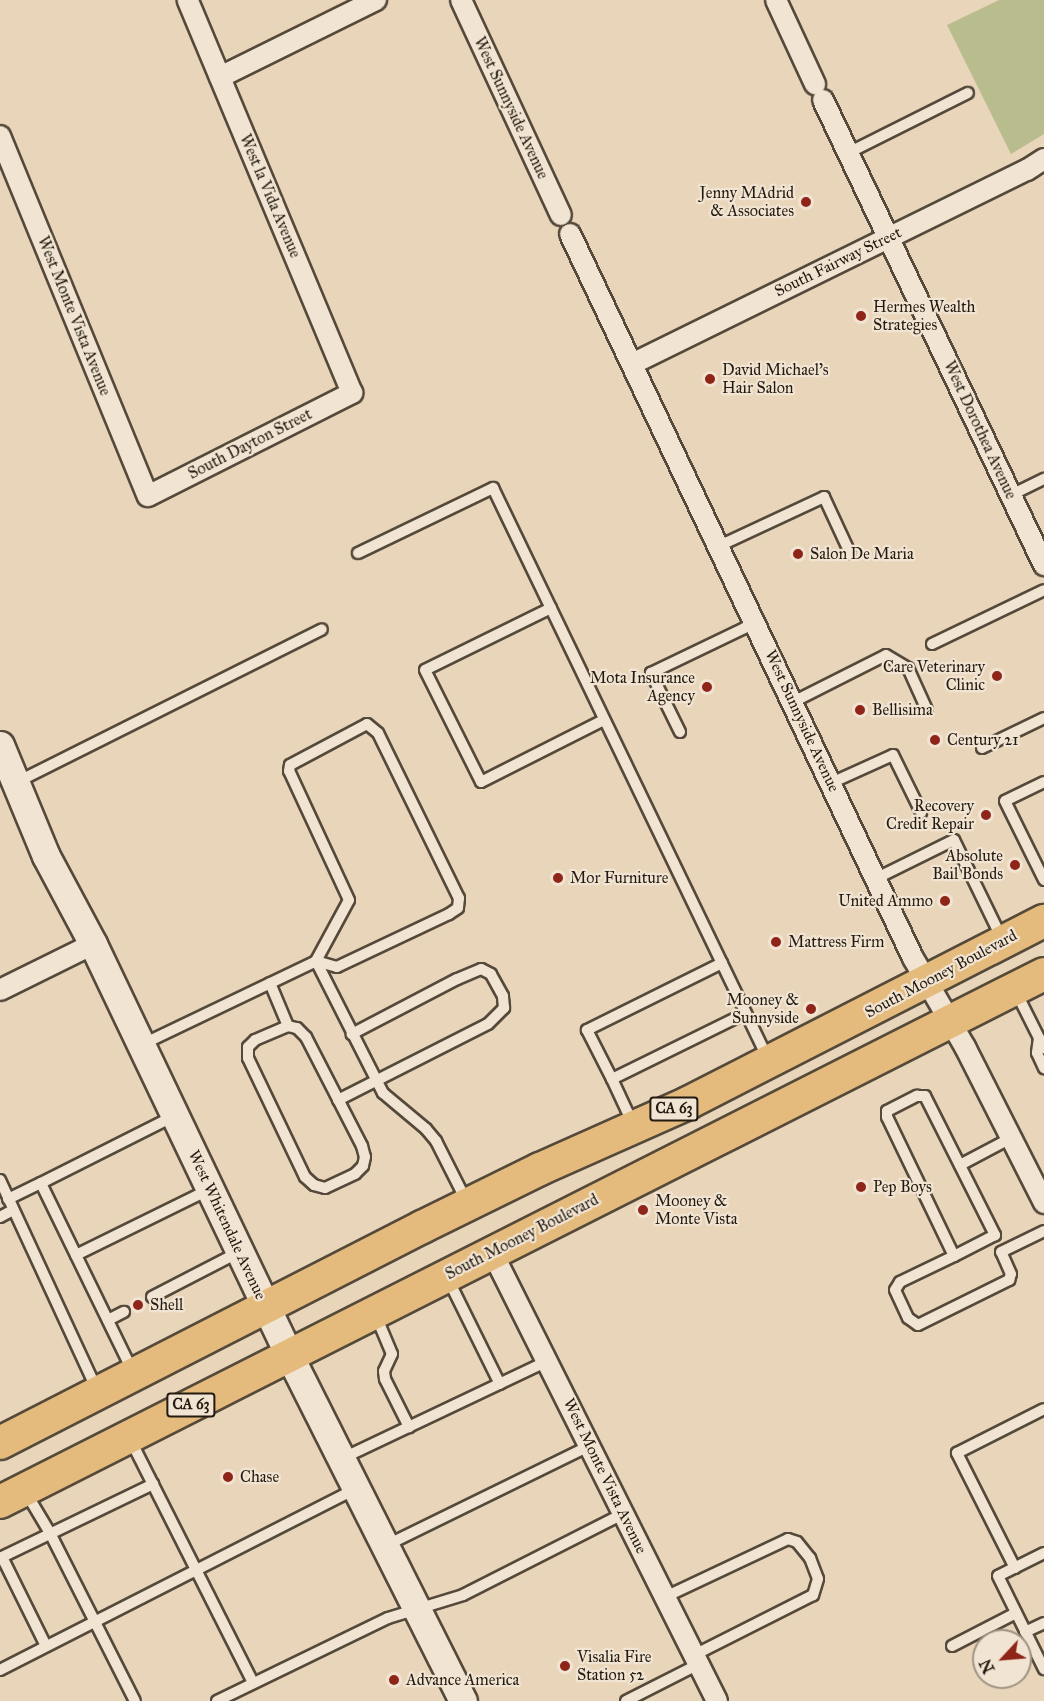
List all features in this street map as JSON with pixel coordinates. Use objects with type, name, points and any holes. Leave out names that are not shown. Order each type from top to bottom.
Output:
[{"type":"main road","name":"South Mooney Boulevard","points":[[0,1443],[468,1205],[769,1062],[1044,921]]},
{"type":"main road","name":"South Mooney Boulevard","points":[[12,1496],[1044,974]]},
{"type":"street","name":"West la Vida Avenue","points":[[188,0],[352,393]]},
{"type":"street","points":[[220,77],[376,0]]},
{"type":"street","name":"West Sunnyside Avenue","points":[[461,0],[561,215]]},
{"type":"street","name":"West Dorothea Avenue","points":[[776,0],[1044,565]]},
{"type":"street","name":"West Monte Vista Avenue","points":[[0,136],[148,496]]},
{"type":"street","name":"South Fairway Street","points":[[632,364],[1027,171],[1044,159]]},
{"type":"street","name":"West Sunnyside Avenue","points":[[570,234],[875,879],[926,981],[950,1022],[1044,1203]]},
{"type":"street","name":"South Dayton Street","points":[[148,496],[352,393]]},
{"type":"street","name":"West Whitendale Avenue","points":[[0,746],[46,856],[93,944],[266,1308],[463,1701]]},
{"type":"street","points":[[0,990],[93,944]]},
{"type":"street","name":"West Monte Vista Avenue","points":[[492,1252],[717,1701]]},
{"type":"lane","points":[[848,153],[968,93]]},
{"type":"lane","points":[[1011,495],[1044,480]]},
{"type":"lane","points":[[358,554],[493,488],[769,1062]]},
{"type":"lane","points":[[719,546],[824,498],[850,554]]},
{"type":"lane","points":[[932,644],[1044,590]]},
{"type":"lane","points":[[551,608],[425,670],[481,782],[604,720]]},
{"type":"lane","points":[[680,732],[651,673],[755,623]]},
{"type":"lane","points":[[15,783],[322,629]]},
{"type":"lane","points":[[793,702],[886,655],[908,668],[927,710]]},
{"type":"lane","points":[[982,748],[1044,718]]},
{"type":"lane","points":[[141,1045],[316,961],[350,900],[289,771],[290,765],[367,724],[378,733],[459,898],[458,908],[337,967],[316,961]]},
{"type":"lane","points":[[831,783],[893,755],[921,812]]},
{"type":"lane","points":[[1044,782],[1005,801],[1044,880]]},
{"type":"lane","points":[[875,879],[954,840],[1003,942]]},
{"type":"lane","points":[[316,961],[383,1093],[436,1141],[450,1164],[468,1205]]},
{"type":"lane","points":[[635,1127],[587,1030],[722,963]]},
{"type":"lane","points":[[338,1100],[475,1031],[497,1017],[504,1008],[498,985],[491,974],[481,969],[470,972],[352,1034]]},
{"type":"lane","points":[[270,983],[288,1026]]},
{"type":"lane","points":[[1015,989],[1042,1041],[1037,1053],[1044,1068]]},
{"type":"lane","points":[[612,1079],[746,1013]]},
{"type":"lane","points":[[288,1026],[297,1029],[306,1037],[365,1157],[363,1166],[355,1174],[325,1188],[314,1185],[305,1177],[248,1058],[248,1047],[255,1040],[288,1026]]},
{"type":"lane","points":[[954,1256],[887,1117],[887,1111],[917,1096],[925,1096],[994,1235],[1011,1274],[1009,1280],[918,1325],[908,1318],[895,1290],[900,1282],[954,1256],[994,1235]]},
{"type":"lane","points":[[8,1199],[175,1116]]},
{"type":"lane","points":[[960,1165],[1011,1138]]},
{"type":"lane","points":[[0,1180],[99,1393]]},
{"type":"lane","points":[[41,1183],[134,1376]]},
{"type":"lane","points":[[76,1255],[210,1189]]},
{"type":"lane","points":[[0,1216],[14,1210]]},
{"type":"lane","points":[[1001,1252],[1044,1231]]},
{"type":"lane","points":[[152,1297],[239,1252]]},
{"type":"lane","points":[[446,1275],[500,1384]]},
{"type":"lane","points":[[108,1320],[124,1312]]},
{"type":"lane","points":[[373,1312],[392,1353],[384,1371],[386,1379],[409,1427]]},
{"type":"lane","points":[[341,1459],[548,1361]]},
{"type":"lane","points":[[1015,1568],[957,1453],[1044,1409]]},
{"type":"lane","points":[[129,1437],[253,1683]]},
{"type":"lane","points":[[385,1546],[589,1446]]},
{"type":"lane","points":[[46,1646],[1,1556],[153,1484]]},
{"type":"lane","points":[[0,1670],[356,1489]]},
{"type":"lane","points":[[12,1496],[50,1533],[135,1701]]},
{"type":"lane","points":[[217,1701],[388,1618],[463,1594],[623,1514]]},
{"type":"lane","points":[[626,1701],[813,1595],[818,1579],[810,1558],[797,1542],[788,1539],[665,1597]]},
{"type":"lane","points":[[1024,1629],[998,1576],[1044,1553]]},
{"type":"lane","points":[[952,1646],[1016,1613]]},
{"type":"lane","points":[[1032,1646],[1044,1669]]},
{"type":"green space","points":[[999,0],[1044,0],[1044,134],[1011,154],[947,25]]},
{"type":"place","name":"Jenny MAdrid & Associates","points":[[806,202]]},
{"type":"place","name":"Hermes Wealth Strategies","points":[[861,316]]},
{"type":"place","name":"David Michael's Hair Salon","points":[[710,379]]},
{"type":"place","name":"Salon De Maria","points":[[798,554]]},
{"type":"place","name":"Care Veterinary Clinic","points":[[997,676]]},
{"type":"place","name":"Mota Insurance Agency","points":[[707,687]]},
{"type":"place","name":"Bellisima","points":[[860,710]]},
{"type":"place","name":"Century 21","points":[[935,740]]},
{"type":"place","name":"Recovery Credit Repair","points":[[986,815]]},
{"type":"place","name":"Absolute Bail Bonds","points":[[1015,865]]},
{"type":"place","name":"Mor Furniture","points":[[558,878]]},
{"type":"place","name":"United Ammo","points":[[945,901]]},
{"type":"place","name":"Mattress Firm","points":[[776,942]]},
{"type":"place","name":"Mooney & Sunnyside","points":[[811,1009]]},
{"type":"place","name":"Pep Boys","points":[[861,1187]]},
{"type":"place","name":"Mooney & Monte Vista","points":[[643,1210]]},
{"type":"place","name":"Shell","points":[[138,1305]]},
{"type":"place","name":"Chase","points":[[228,1477]]},
{"type":"place","name":"Visalia Fire Station 52","points":[[565,1666]]},
{"type":"place","name":"Advance America","points":[[394,1680]]}]
